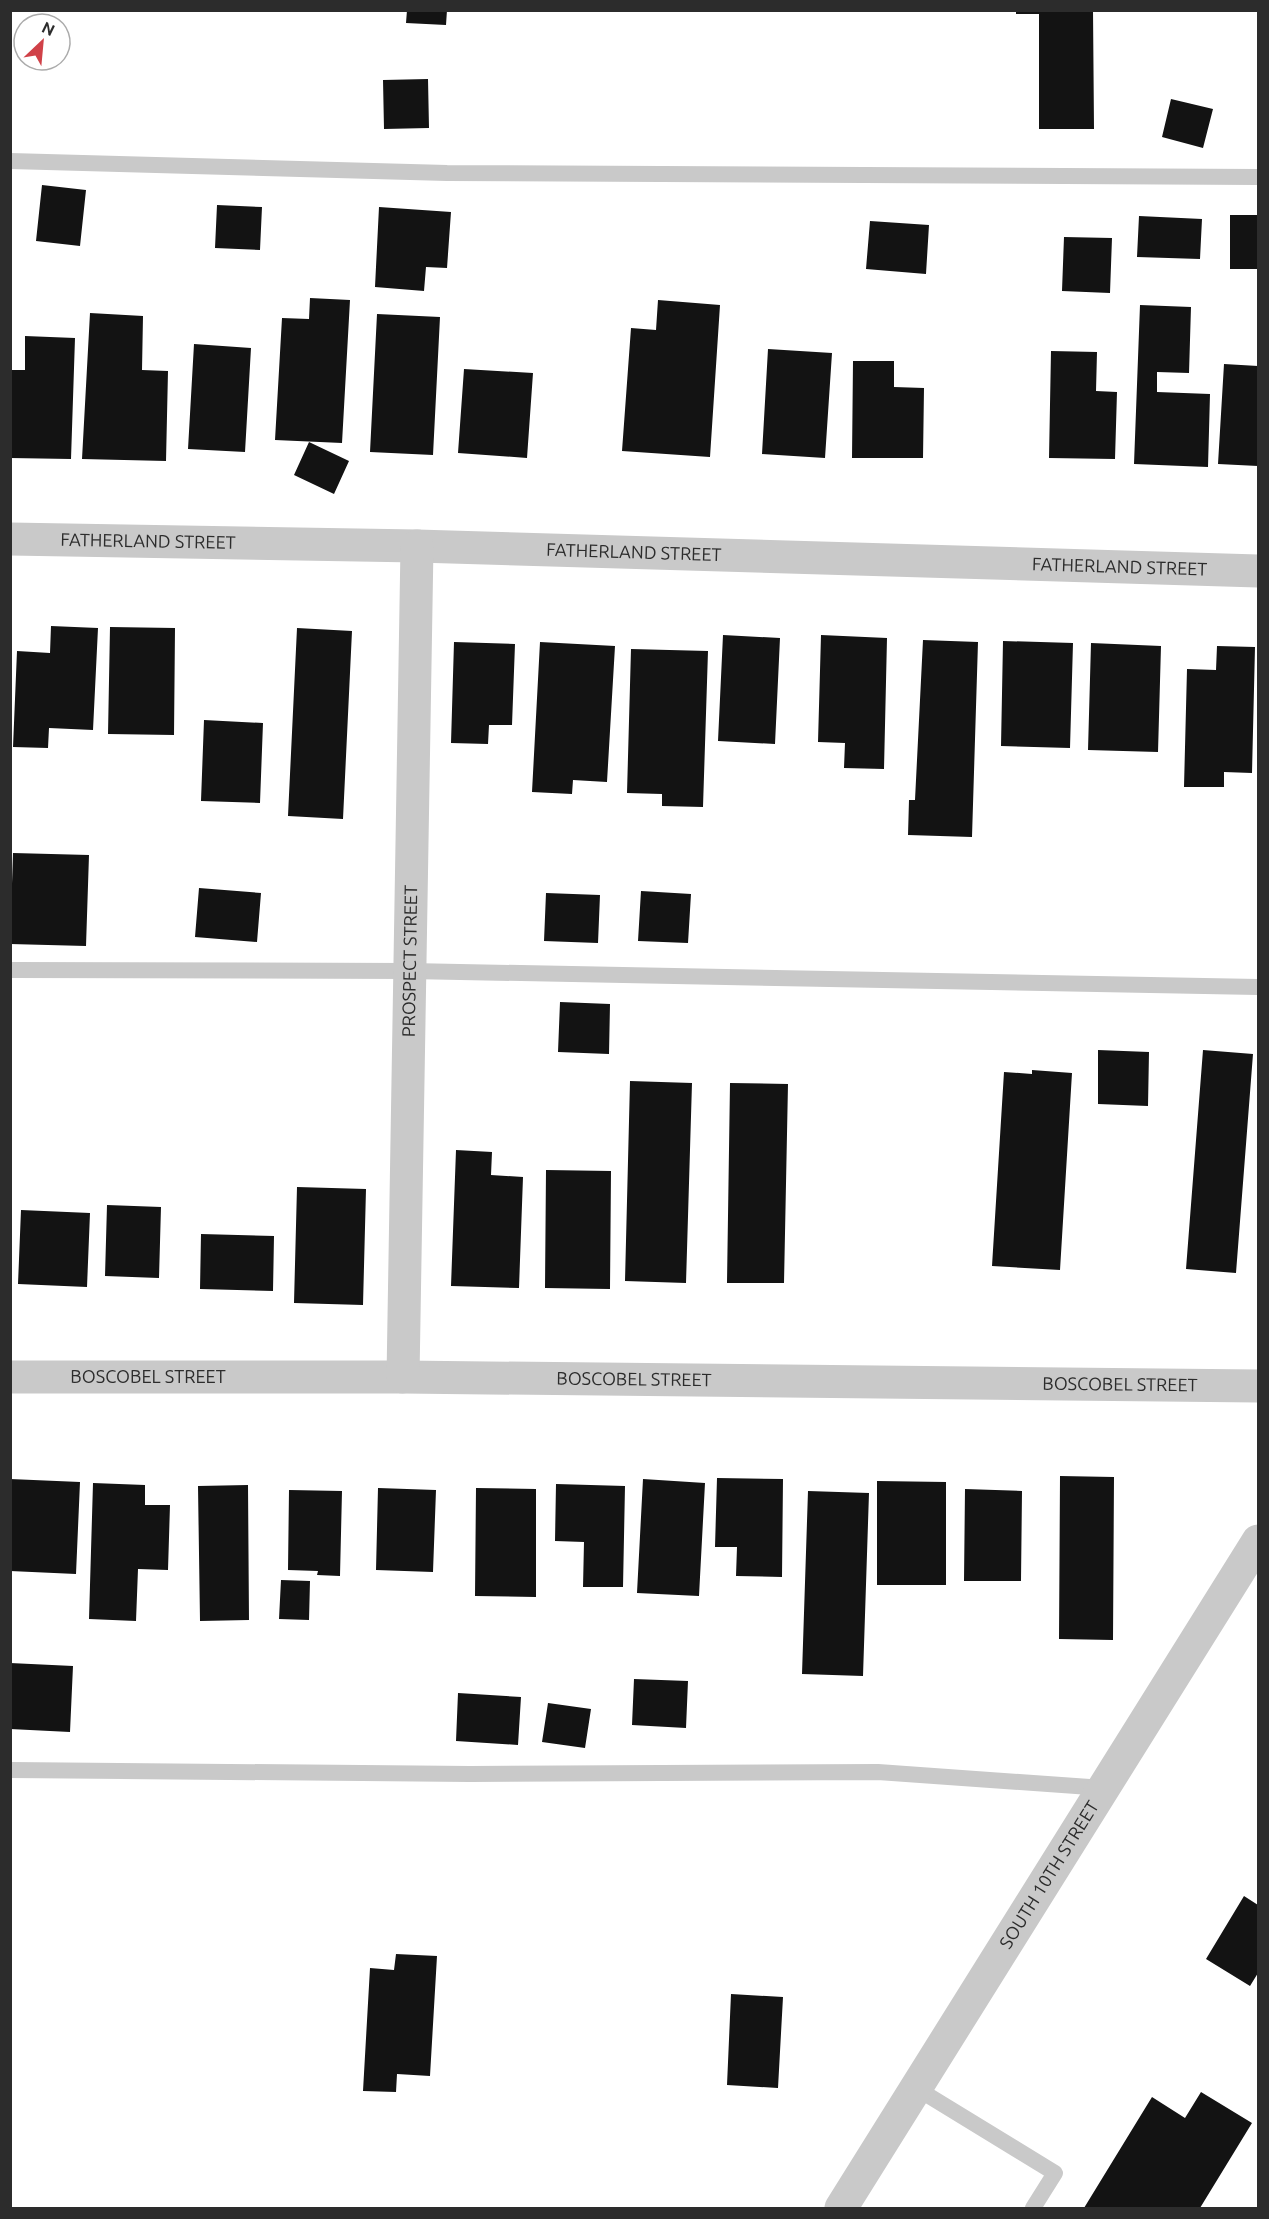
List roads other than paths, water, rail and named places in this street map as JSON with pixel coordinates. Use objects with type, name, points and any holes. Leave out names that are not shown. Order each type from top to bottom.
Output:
[{"type":"street","name":"FATHERLAND STREET","points":[[10,539],[417,546],[1258,572]]},
{"type":"street","name":"PROSPECT STREET","points":[[403,1377],[417,546]]},
{"type":"street","name":"BOSCOBEL STREET","points":[[10,1377],[403,1377],[1258,1386]]},
{"type":"street","name":"SOUTH 10TH STREET","points":[[841,2208],[1258,1541]]},
{"type":"lane","points":[[10,161],[447,173],[1258,177]]},
{"type":"lane","points":[[10,970],[410,971],[1258,987]]},
{"type":"lane","points":[[10,1770],[470,1774],[878,1772],[1104,1788]]},
{"type":"lane","points":[[916,2088],[1055,2173],[1033,2208]]}]
